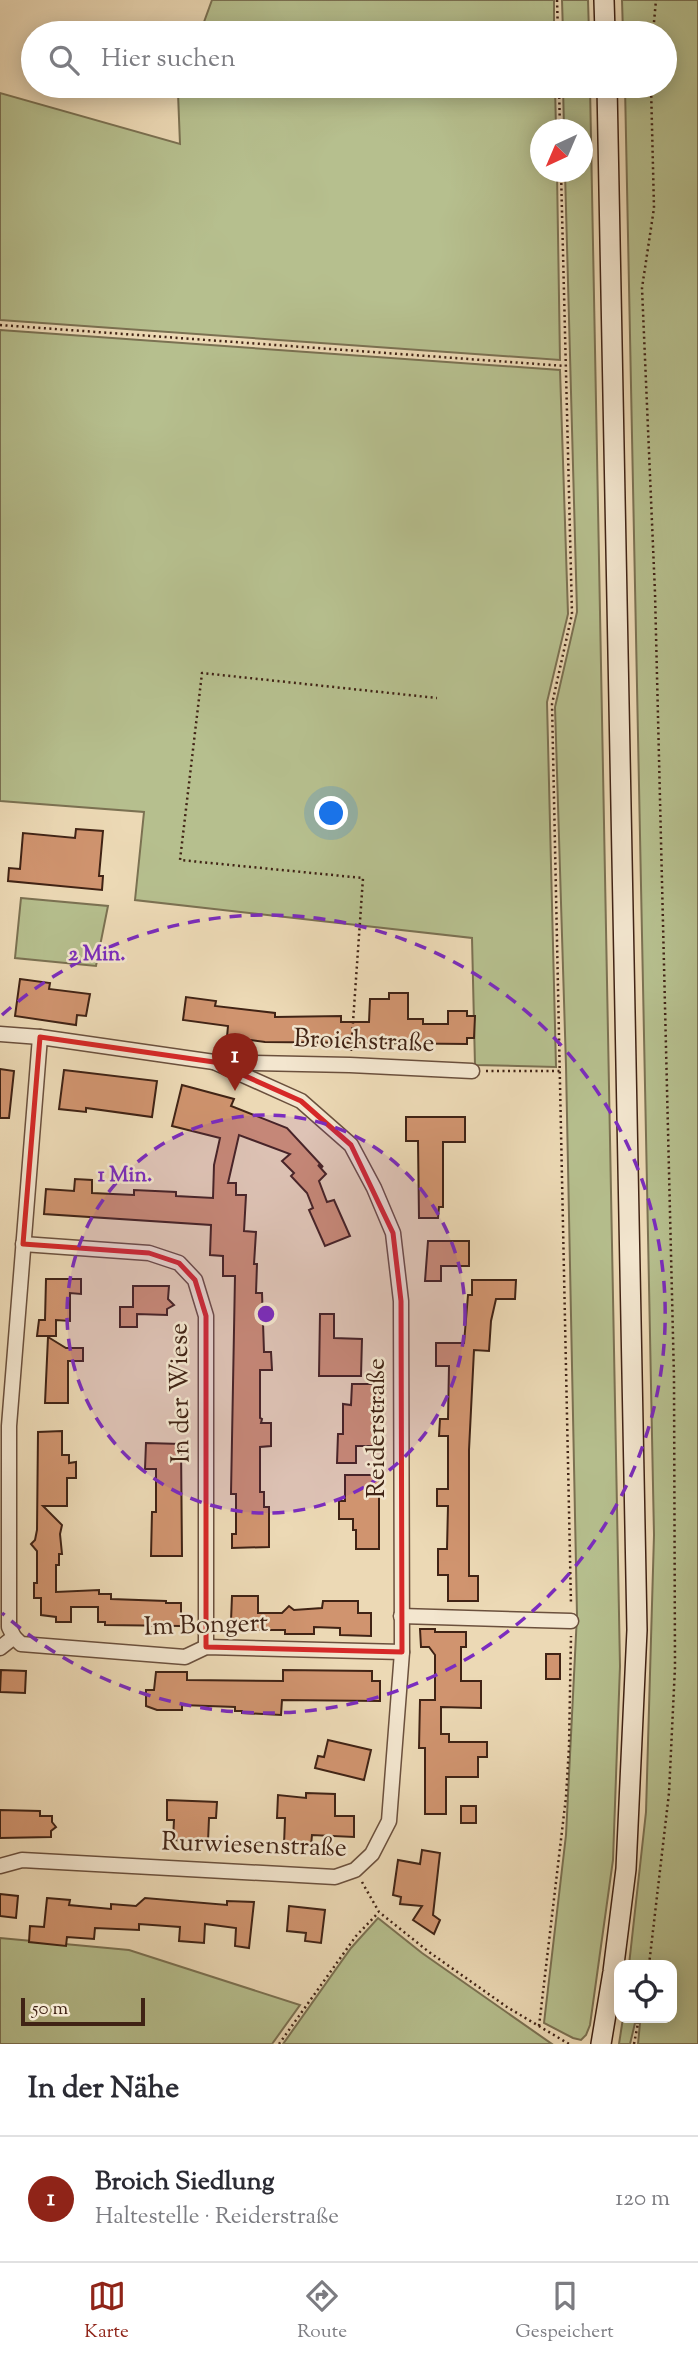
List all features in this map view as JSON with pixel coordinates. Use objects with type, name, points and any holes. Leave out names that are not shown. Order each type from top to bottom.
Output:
[{"type":"main road","points":[[604,0],[605,21]]},
{"type":"main road","points":[[601,2044],[626,1869],[637,1630],[607,98]]},
{"type":"street","name":"Broichstraße","points":[[0,1034],[40,1037],[214,1062],[472,1071]]},
{"type":"street","points":[[0,1648],[14,1637],[9,1626],[4,1426],[23,1244],[40,1037]]},
{"type":"street","name":"Reiderstraße","points":[[214,1062],[301,1101],[351,1145],[374,1188],[393,1233],[401,1301],[402,1651],[389,1821],[372,1854],[355,1870]]},
{"type":"street","name":"In der Wiese","points":[[23,1244],[149,1253],[179,1263],[195,1280],[206,1316],[206,1647]]},
{"type":"street","points":[[401,1616],[571,1621]]},
{"type":"street","name":"Im Bongert","points":[[14,1637],[21,1644],[185,1657],[206,1647],[402,1651]]},
{"type":"street","name":"Rurwiesenstraße","points":[[0,1866],[22,1860],[335,1877],[355,1870]]},
{"type":"path","points":[[557,0],[558,21]]},
{"type":"path","points":[[654,21],[656,0]]},
{"type":"path","points":[[559,98],[560,119]]},
{"type":"path","points":[[650,1960],[669,1793],[675,1667],[674,1378],[664,952],[655,593],[642,288],[654,208],[651,98]]},
{"type":"path","points":[[539,2026],[566,1797],[571,1621],[552,704],[572,614],[561,182]]},
{"type":"path","points":[[0,325],[565,366]]},
{"type":"path","points":[[350,1065],[363,878],[180,860],[202,673],[437,698]]},
{"type":"path","points":[[472,1071],[560,1071]]},
{"type":"path","name":"Rurwiesenstraße","points":[[355,1870],[379,1912],[429,1952],[508,2007],[569,2044]]},
{"type":"path","points":[[279,2044],[356,1936],[379,1912]]},
{"type":"path","points":[[634,2044],[638,2023]]},
{"type":"highlighted area","points":[[40,1037],[214,1062],[301,1101],[351,1145],[393,1233],[401,1301],[402,1652],[206,1647],[206,1316],[195,1280],[179,1263],[149,1253],[23,1244]]},
{"type":"green space","points":[[212,0],[554,0],[554,21],[204,21]]},
{"type":"green space","points":[[562,0],[588,0],[589,21],[563,21]]},
{"type":"green space","points":[[622,0],[698,0],[698,2044],[638,2044],[640,2023],[677,2023],[677,1960],[630,1960],[646,1812],[654,1535],[625,98],[677,98],[677,21],[623,21]]},
{"type":"green space","points":[[0,93],[180,144],[178,98],[555,98],[556,119],[530,119],[530,182],[557,182],[560,360],[0,320]]},
{"type":"green space","points":[[563,98],[590,98],[591,119],[564,119]]},
{"type":"green space","points":[[565,182],[592,182],[620,1666],[613,1860],[590,2025],[581,2040],[544,2023],[566,1835],[577,1615],[566,1066],[555,707],[577,612]]},
{"type":"green space","points":[[0,330],[560,370],[568,614],[547,702],[556,1067],[475,1065],[472,938],[135,900],[144,812],[0,801]]},
{"type":"green space","points":[[21,898],[108,906],[96,966],[15,958]]},
{"type":"green space","points":[[378,1918],[422,1953],[552,2044],[283,2044],[351,1948]]},
{"type":"green space","points":[[0,1938],[129,1950],[300,2005],[272,2044],[0,2044]]},
{"type":"green space","points":[[622,2023],[635,2023],[630,2044],[619,2044]]},
{"type":"building","points":[[76,829],[103,831],[99,876],[103,876],[102,890],[8,881],[9,868],[20,869],[23,833],[75,838]]},
{"type":"building","points":[[20,979],[50,983],[49,989],[90,994],[86,1016],[77,1015],[76,1025],[15,1016]]},
{"type":"building","points":[[389,993],[408,993],[408,1019],[423,1019],[423,1024],[448,1024],[448,1011],[467,1011],[467,1016],[475,1016],[474,1038],[467,1038],[467,1044],[265,1042],[227,1037],[228,1026],[183,1020],[186,997],[216,1001],[215,1006],[275,1013],[275,1017],[341,1016],[341,1022],[369,1022],[370,999],[389,999]]},
{"type":"building","points":[[0,1069],[14,1071],[9,1118],[0,1118]]},
{"type":"building","points":[[64,1070],[157,1081],[152,1117],[86,1108],[86,1112],[59,1109]]},
{"type":"building","points":[[182,1085],[234,1099],[231,1106],[287,1128],[323,1167],[318,1165],[326,1174],[319,1181],[327,1202],[334,1200],[350,1236],[325,1246],[309,1210],[313,1208],[307,1193],[291,1176],[294,1173],[282,1161],[290,1154],[239,1135],[228,1183],[236,1183],[236,1195],[246,1195],[244,1231],[256,1232],[256,1293],[262,1293],[264,1352],[271,1352],[272,1370],[260,1370],[261,1423],[271,1423],[271,1446],[260,1447],[260,1492],[264,1492],[264,1507],[269,1507],[269,1547],[232,1548],[232,1534],[236,1534],[236,1494],[231,1494],[235,1276],[223,1276],[223,1256],[210,1255],[211,1225],[44,1214],[46,1189],[74,1191],[75,1179],[92,1180],[92,1193],[134,1195],[134,1190],[176,1192],[176,1196],[213,1198],[214,1165],[220,1138],[172,1126]]},
{"type":"building","points":[[406,1117],[465,1117],[465,1142],[443,1142],[443,1207],[439,1207],[438,1218],[419,1218],[418,1141],[406,1141]]},
{"type":"building","points":[[428,1241],[469,1241],[469,1266],[441,1266],[441,1281],[425,1281]]},
{"type":"building","points":[[46,1279],[81,1279],[81,1294],[70,1293],[70,1321],[56,1320],[56,1336],[37,1336],[39,1320],[45,1320]]},
{"type":"building","points":[[472,1280],[516,1280],[515,1299],[496,1299],[489,1351],[474,1350],[469,1450],[469,1576],[478,1576],[478,1601],[448,1601],[448,1575],[438,1575],[438,1549],[447,1549],[448,1506],[437,1506],[437,1489],[448,1489],[448,1436],[439,1436],[440,1419],[448,1419],[449,1366],[436,1366],[436,1343],[464,1343]]},
{"type":"building","points":[[133,1286],[169,1286],[168,1299],[174,1305],[167,1309],[167,1315],[137,1314],[137,1327],[120,1327],[120,1307],[133,1307]]},
{"type":"building","points":[[320,1314],[334,1314],[334,1338],[362,1339],[361,1376],[319,1376]]},
{"type":"building","points":[[48,1337],[66,1348],[83,1348],[83,1361],[68,1361],[68,1403],[45,1403]]},
{"type":"building","points":[[352,1384],[381,1384],[380,1406],[375,1405],[375,1446],[356,1446],[356,1463],[337,1463],[338,1434],[343,1434],[343,1404],[351,1405]]},
{"type":"building","points":[[62,1431],[62,1455],[69,1455],[69,1463],[76,1462],[76,1478],[67,1478],[67,1506],[43,1506],[62,1525],[62,1554],[59,1554],[59,1565],[56,1565],[56,1592],[99,1590],[99,1594],[111,1594],[111,1599],[181,1603],[181,1626],[105,1625],[105,1622],[98,1622],[98,1607],[71,1607],[71,1622],[56,1622],[56,1617],[41,1615],[41,1598],[34,1598],[37,1551],[31,1544],[35,1540],[37,1530],[38,1432]]},
{"type":"building","points":[[146,1443],[181,1444],[182,1556],[151,1556],[152,1512],[156,1512],[156,1469],[145,1469]]},
{"type":"building","points":[[345,1475],[379,1475],[379,1549],[356,1549],[353,1519],[339,1519],[339,1501],[345,1501]]},
{"type":"building","points":[[232,1596],[258,1596],[258,1613],[282,1613],[289,1606],[294,1610],[322,1608],[323,1601],[358,1601],[358,1613],[371,1613],[371,1636],[340,1635],[340,1628],[314,1627],[314,1634],[285,1634],[285,1630],[249,1630],[249,1621],[231,1621]]},
{"type":"building","points":[[420,1629],[466,1632],[466,1647],[461,1647],[461,1681],[481,1681],[481,1708],[441,1707],[441,1734],[449,1734],[449,1742],[487,1742],[487,1757],[478,1757],[478,1777],[446,1777],[446,1814],[425,1814],[425,1748],[419,1748],[420,1700],[435,1700],[435,1655],[429,1647],[421,1647]]},
{"type":"building","points":[[546,1654],[560,1654],[560,1679],[546,1679]]},
{"type":"building","points":[[1,1670],[26,1671],[25,1693],[0,1692]]},
{"type":"building","points":[[283,1670],[372,1671],[372,1681],[380,1681],[380,1701],[282,1700],[281,1715],[242,1713],[235,1711],[235,1707],[182,1705],[182,1710],[157,1710],[146,1706],[146,1690],[154,1690],[156,1672],[187,1672],[187,1680],[283,1681]]},
{"type":"building","points":[[328,1740],[371,1750],[364,1780],[315,1768],[318,1756],[324,1757]]},
{"type":"building","points":[[306,1793],[335,1794],[335,1816],[354,1816],[354,1837],[312,1835],[311,1846],[284,1845],[285,1818],[277,1818],[278,1795],[306,1798]]},
{"type":"building","points":[[167,1800],[217,1802],[216,1818],[209,1818],[208,1842],[173,1840],[174,1820],[167,1820]]},
{"type":"building","points":[[461,1806],[476,1806],[476,1823],[461,1823]]},
{"type":"building","points":[[0,1810],[40,1811],[40,1816],[52,1816],[56,1827],[51,1831],[51,1837],[0,1838]]},
{"type":"building","points":[[422,1850],[440,1853],[433,1915],[440,1920],[434,1934],[413,1920],[422,1906],[400,1904],[401,1897],[393,1895],[398,1860],[420,1864]]},
{"type":"building","points":[[0,1894],[18,1896],[16,1918],[0,1916]]},
{"type":"building","points":[[47,1898],[70,1900],[69,1905],[111,1909],[111,1904],[136,1906],[145,1898],[227,1905],[227,1901],[254,1902],[249,1948],[235,1946],[236,1928],[205,1924],[204,1943],[179,1941],[180,1927],[139,1924],[139,1930],[95,1928],[94,1939],[67,1937],[66,1946],[29,1942],[30,1926],[44,1927]]},
{"type":"building","points":[[289,1906],[325,1910],[321,1943],[305,1941],[306,1933],[287,1931]]},
{"type":"place","name":"Broich Siedlung","points":[[235,1091]]}]
